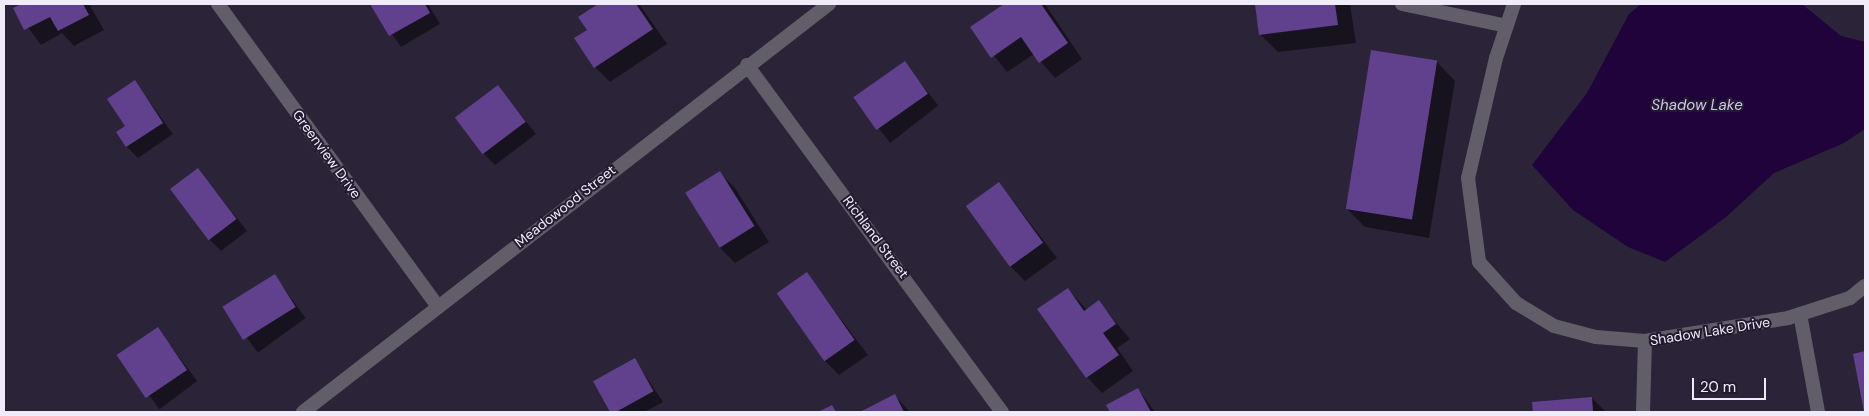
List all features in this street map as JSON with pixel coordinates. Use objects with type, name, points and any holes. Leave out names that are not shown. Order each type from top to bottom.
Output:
[{"type":"street","name":"Greenview Drive","points":[[218,4],[437,305]]},
{"type":"street","name":"Meadowood Street","points":[[303,412],[437,305],[747,65],[829,4]]},
{"type":"street","points":[[1402,4],[1507,26]]},
{"type":"street","name":"Shadow Lake Drive","points":[[1514,4],[1468,178],[1478,262],[1516,303],[1552,326],[1596,337],[1645,341],[1800,314],[1850,298],[1865,286]]},
{"type":"street","name":"Richland Street","points":[[747,65],[1002,412]]},
{"type":"street","points":[[1800,314],[1818,412]]},
{"type":"street","points":[[1643,412],[1645,341]]},
{"type":"water","name":"Shadow Lake","points":[[1641,4],[1802,4],[1841,36],[1865,42],[1865,129],[1844,143],[1774,173],[1726,217],[1665,262],[1628,247],[1573,210],[1532,165],[1587,93],[1629,14]]},
{"type":"building","points":[[21,4],[83,4],[89,15],[58,31],[50,17],[24,30],[13,8]]},
{"type":"building","points":[[370,4],[425,4],[430,13],[389,36]]},
{"type":"building","points":[[598,4],[636,4],[653,29],[594,68],[574,38],[587,30],[578,17]]},
{"type":"building","points":[[1004,4],[1041,4],[1068,43],[1039,63],[1021,37],[991,58],[970,27]]},
{"type":"building","points":[[1255,4],[1335,4],[1338,25],[1259,35]]},
{"type":"building","points":[[1371,50],[1437,60],[1412,219],[1346,209]]},
{"type":"building","points":[[905,61],[928,94],[876,130],[853,97]]},
{"type":"building","points":[[135,80],[163,123],[126,147],[116,132],[125,126],[107,99]]},
{"type":"building","points":[[498,85],[526,122],[483,154],[455,117]]},
{"type":"building","points":[[198,168],[237,219],[209,240],[170,189]]},
{"type":"building","points":[[720,171],[754,226],[720,248],[685,193]]},
{"type":"building","points":[[999,182],[1043,243],[1010,267],[966,206]]},
{"type":"building","points":[[807,272],[855,340],[824,361],[777,293]]},
{"type":"building","points":[[275,274],[296,307],[243,340],[222,307]]},
{"type":"building","points":[[1068,288],[1084,311],[1099,300],[1116,324],[1103,333],[1119,355],[1086,378],[1037,309]]},
{"type":"building","points":[[158,327],[187,370],[146,398],[117,355]]},
{"type":"building","points":[[1865,351],[1865,412],[1864,412],[1853,354]]},
{"type":"building","points":[[635,358],[653,391],[616,412],[610,412],[593,381]]},
{"type":"building","points":[[1138,388],[1151,412],[1110,412],[1106,405]]},
{"type":"building","points":[[895,394],[904,412],[860,412]]},
{"type":"building","points":[[1592,397],[1593,412],[1533,412],[1532,402]]},
{"type":"building","points":[[832,405],[836,412],[818,412]]}]
